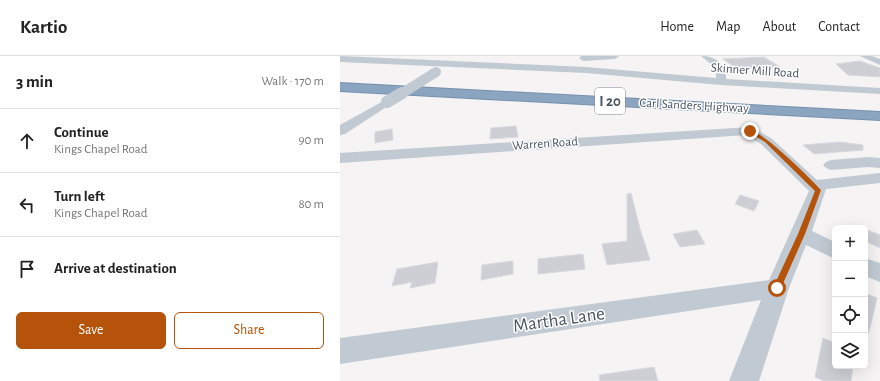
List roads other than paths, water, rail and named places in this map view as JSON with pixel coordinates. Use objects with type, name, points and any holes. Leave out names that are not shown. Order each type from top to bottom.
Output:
[{"type":"highway","name":"Carl Sanders Highway","points":[[340,78],[880,105]]},
{"type":"highway","name":"Carl Sanders Highway","points":[[340,87],[880,116]]},
{"type":"street","points":[[340,131],[453,61],[465,56]]},
{"type":"street","points":[[586,70],[583,57],[615,56]]},
{"type":"street","points":[[705,56],[720,67],[722,71],[721,82]]},
{"type":"street","points":[[864,56],[880,62]]},
{"type":"street","name":"Skinner Mill Road","points":[[340,59],[371,58],[453,61],[586,70],[721,82],[861,84],[880,91]]},
{"type":"street","points":[[861,84],[877,83]]},
{"type":"street","name":"Warren Road","points":[[340,158],[750,131],[766,141],[813,186]]},
{"type":"street","points":[[831,166],[868,162],[880,163]]},
{"type":"street","points":[[813,186],[880,178]]},
{"type":"street","points":[[744,381],[777,288],[801,234],[818,190],[813,186]]},
{"type":"street","points":[[801,234],[832,250]]},
{"type":"street","points":[[868,267],[880,273]]},
{"type":"street","name":"Martha Lane","points":[[340,351],[777,288]]}]
